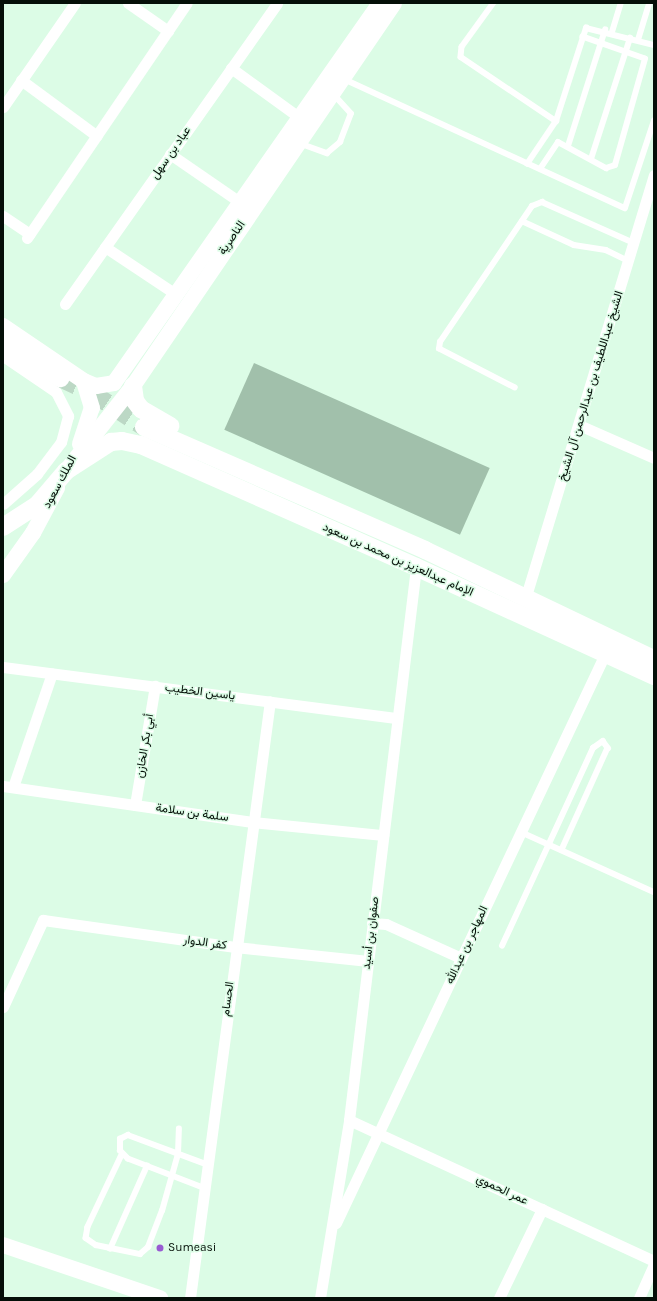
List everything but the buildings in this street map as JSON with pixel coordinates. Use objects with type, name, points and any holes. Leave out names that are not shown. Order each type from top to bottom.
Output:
[{"type":"main road","points":[[3,340],[60,378]]},
{"type":"main road","points":[[133,386],[135,401],[152,418],[365,516],[425,550]]},
{"type":"main road","name":"الإمام عبدالعزيز بن محمد بن سعود","points":[[144,427],[425,550],[526,596],[654,659]]},
{"type":"main road","name":"الإمام عبدالعزيز بن محمد بن سعود","points":[[3,527],[36,505],[66,471],[111,442],[141,446],[416,567],[654,676]]},
{"type":"street","points":[[3,107],[75,3]]},
{"type":"street","points":[[128,3],[168,31]]},
{"type":"street","points":[[3,216],[29,236],[187,3]]},
{"type":"street","name":"عباد بن سهل","points":[[65,304],[277,3]]},
{"type":"street","name":"الناصرية","points":[[84,381],[104,386],[114,383],[380,3]]},
{"type":"street","name":"الناصرية","points":[[66,471],[133,386],[297,143],[394,3]]},
{"type":"street","points":[[231,68],[300,118]]},
{"type":"street","points":[[21,80],[97,136]]},
{"type":"street","points":[[170,154],[241,203]]},
{"type":"street","name":"الشيخ عبداللطيف بن عبدالرحمن آل الشيخ","points":[[526,596],[580,425],[654,176]]},
{"type":"street","points":[[105,247],[177,294]]},
{"type":"street","points":[[3,326],[84,381]]},
{"type":"street","points":[[3,356],[56,392],[68,416],[61,442],[37,474],[3,504]]},
{"type":"street","name":"الملك سعود","points":[[3,575],[33,533],[84,436],[92,408],[84,381]]},
{"type":"street","points":[[580,425],[654,458]]},
{"type":"street","name":"صفوان بن أسيد","points":[[320,1298],[349,1120],[396,718],[416,567]]},
{"type":"street","name":"المهاجر بن عبدالله","points":[[330,1236],[604,654]]},
{"type":"street","name":"ياسين الخطيب","points":[[3,667],[396,718]]},
{"type":"street","points":[[8,786],[52,673]]},
{"type":"street","name":"أبي بكر الخازن","points":[[135,805],[155,686]]},
{"type":"street","name":"الحسام","points":[[190,1298],[235,947],[270,701]]},
{"type":"street","name":"سلمة بن سلامة","points":[[8,786],[252,822],[383,835]]},
{"type":"street","name":"كفر الدوار","points":[[3,1007],[43,920],[235,947],[368,961]]},
{"type":"street","points":[[372,923],[386,924],[461,958]]},
{"type":"street","name":"عمر الحموي","points":[[349,1120],[654,1261]]},
{"type":"street","points":[[499,1298],[542,1209]]},
{"type":"street","points":[[3,1245],[160,1298]]},
{"type":"street","points":[[639,1298],[654,1264]]},
{"type":"lane","points":[[494,3],[462,47],[461,57],[556,122]]},
{"type":"lane","points":[[612,32],[621,3]]},
{"type":"lane","points":[[638,40],[649,3]]},
{"type":"lane","points":[[527,164],[556,122],[586,28],[605,30],[654,45]]},
{"type":"lane","points":[[568,146],[605,30]]},
{"type":"lane","points":[[540,169],[558,142],[568,146],[606,168],[614,165],[645,63],[640,55],[583,36]]},
{"type":"lane","points":[[591,159],[630,38]]},
{"type":"lane","points":[[342,78],[625,208],[654,121]]},
{"type":"lane","points":[[297,143],[327,153],[340,142],[351,114],[332,93]]},
{"type":"lane","points":[[514,388],[439,349],[440,342],[532,206],[542,202],[634,243]]},
{"type":"lane","points":[[522,220],[574,245],[606,250],[629,261]]},
{"type":"lane","points":[[502,946],[547,844],[593,748],[603,741],[608,748],[562,850]]},
{"type":"lane","points":[[521,832],[654,892]]},
{"type":"lane","points":[[179,1129],[178,1154],[173,1176],[148,1247],[140,1254],[110,1249],[88,1241],[87,1232],[122,1155],[120,1139],[128,1135],[178,1154],[206,1164]]},
{"type":"lane","points":[[122,1155],[203,1188]]},
{"type":"lane","points":[[110,1249],[147,1166]]},
{"type":"tunnel","points":[[60,378],[92,393],[144,427]]},
{"type":"place","name":"Sumeasi","points":[[160,1248]]}]
